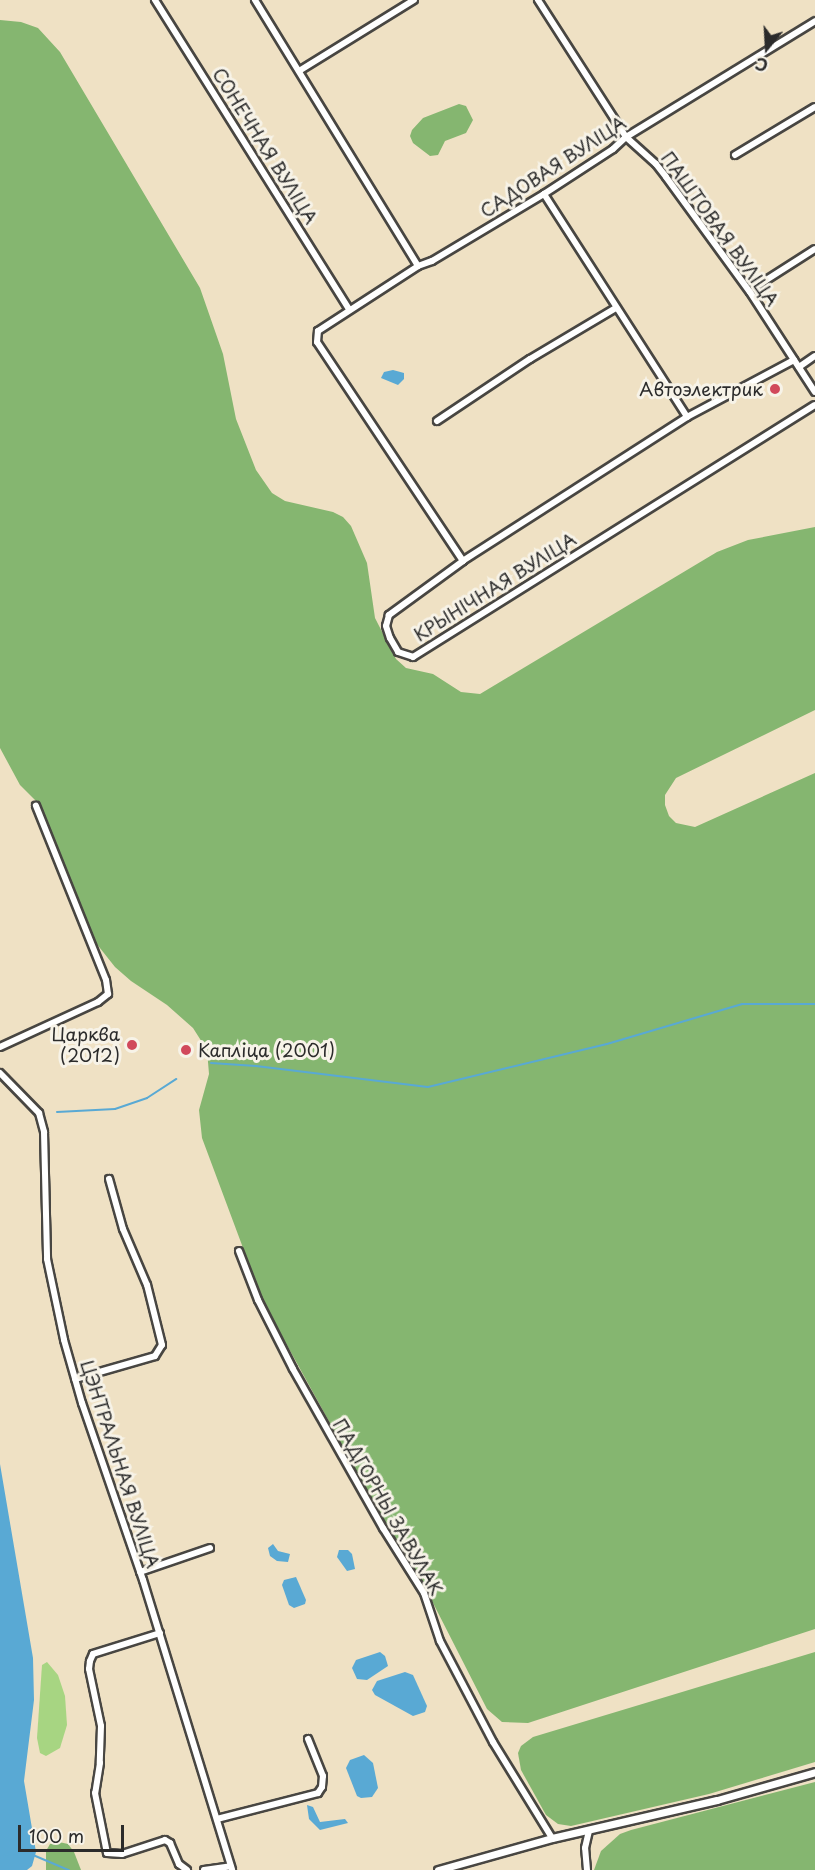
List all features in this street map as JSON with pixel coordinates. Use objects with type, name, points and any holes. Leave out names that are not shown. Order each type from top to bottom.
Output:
[{"type":"street","name":"СОНЕЧНАЯ ВУЛІЦА","points":[[155,0],[349,309]]},
{"type":"street","points":[[255,0],[418,266]]},
{"type":"street","points":[[299,71],[414,0]]},
{"type":"street","name":"ПАШТОВАЯ ВУЛІЦА","points":[[538,0],[626,137],[656,164],[750,291],[815,392]]},
{"type":"street","name":"САДОВАЯ ВУЛІЦА","points":[[463,561],[317,342],[318,331],[418,266],[432,261],[544,194],[613,149],[626,137],[815,21]]},
{"type":"street","points":[[735,155],[815,107]]},
{"type":"street","points":[[544,194],[687,417]]},
{"type":"street","points":[[760,284],[815,249]]},
{"type":"street","points":[[437,421],[530,359],[616,308]]},
{"type":"street","points":[[799,367],[815,356]]},
{"type":"street","points":[[463,561],[687,417],[794,360]]},
{"type":"street","name":"КРЫНІЧНАЯ ВУЛІЦА","points":[[463,561],[389,615],[386,627],[398,652],[413,657],[815,405]]},
{"type":"street","points":[[0,1047],[98,1002],[108,994],[106,980],[36,806]]},
{"type":"street","name":"ЦЭНТРАЛЬНАЯ ВУЛІЦА","points":[[0,1073],[32,1103],[42,1122],[47,1259],[75,1379],[160,1633],[232,1868]]},
{"type":"street","points":[[75,1379],[155,1356],[162,1345],[147,1285],[123,1229],[109,1179]]},
{"type":"street","name":"ПАДГОРНЫ ЗАВУЛАК","points":[[238,1251],[258,1300],[293,1369],[383,1528],[424,1593],[440,1641],[493,1742],[552,1838]]},
{"type":"street","points":[[140,1572],[210,1548]]},
{"type":"street","points":[[160,1633],[93,1654],[90,1661],[89,1669],[101,1726],[100,1763],[95,1793],[107,1853],[122,1854],[165,1840],[170,1843],[179,1864],[188,1870]]},
{"type":"street","points":[[217,1819],[318,1793],[322,1787],[323,1776],[308,1739]]},
{"type":"street","points":[[438,1870],[552,1838],[665,1813],[815,1772]]},
{"type":"street","points":[[587,1870],[585,1848],[589,1830]]},
{"type":"street","points":[[204,1870],[232,1868]]},
{"type":"green space","points":[[0,20],[21,22],[38,28],[60,52],[200,288],[223,354],[236,419],[256,470],[272,493],[285,501],[333,512],[343,517],[351,526],[367,563],[375,618],[396,659],[406,668],[433,674],[461,692],[480,694],[717,552],[748,540],[815,527],[815,710],[676,778],[665,795],[665,805],[669,816],[676,823],[695,827],[815,773],[815,1629],[528,1723],[502,1722],[487,1709],[431,1599],[374,1503],[277,1327],[258,1288],[202,1138],[199,1110],[209,1074],[207,1050],[193,1028],[167,1005],[131,981],[115,967],[92,938],[40,805],[20,785],[0,748]]},
{"type":"green space","points":[[459,104],[466,106],[473,120],[466,133],[445,141],[438,155],[430,156],[413,143],[410,136],[412,130],[423,118]]},
{"type":"green space","points":[[815,1652],[815,1762],[709,1794],[571,1826],[558,1824],[546,1815],[521,1770],[518,1753],[521,1746],[533,1737]]},
{"type":"green space","points":[[47,1662],[58,1675],[65,1696],[67,1725],[60,1748],[46,1756],[40,1753],[37,1738],[42,1665]]},
{"type":"green space","points":[[815,1782],[815,1870],[594,1870],[601,1851],[620,1834]]},
{"type":"green space","points":[[59,1842],[68,1844],[81,1870],[46,1870],[46,1851],[50,1844]]},
{"type":"water","points":[[393,370],[404,373],[404,379],[398,385],[381,378],[384,372]]},
{"type":"water","points":[[0,1464],[33,1658],[34,1700],[24,1781],[36,1852],[32,1866],[27,1870],[0,1870]]},
{"type":"water","points":[[273,1544],[278,1551],[290,1554],[288,1562],[277,1561],[270,1556],[268,1548]]},
{"type":"water","points":[[339,1550],[348,1550],[352,1554],[355,1569],[347,1571],[337,1557]]},
{"type":"water","points":[[296,1577],[306,1600],[305,1604],[294,1608],[289,1605],[282,1585],[284,1580]]},
{"type":"water","points":[[380,1652],[385,1656],[388,1666],[367,1680],[357,1679],[352,1668],[356,1660]]},
{"type":"water","points":[[405,1672],[413,1675],[427,1706],[425,1712],[413,1716],[375,1695],[372,1690],[377,1681]]},
{"type":"water","points":[[364,1755],[373,1763],[378,1788],[372,1797],[361,1798],[357,1796],[346,1768],[350,1760]]},
{"type":"water","points":[[307,1805],[313,1807],[320,1822],[345,1819],[348,1823],[320,1830],[309,1819]]},
{"type":"waterway","points":[[211,1063],[256,1066],[428,1087],[607,1044],[742,1004],[815,1004]]},
{"type":"waterway","points":[[57,1112],[115,1109],[147,1098],[176,1079]]},
{"type":"waterway","points":[[33,1855],[69,1870]]},
{"type":"place","name":"Автоэлектрик","points":[[775,389]]},
{"type":"place","name":"Царква (2012)","points":[[132,1045]]},
{"type":"place","name":"Капліца (2001)","points":[[186,1050]]}]
